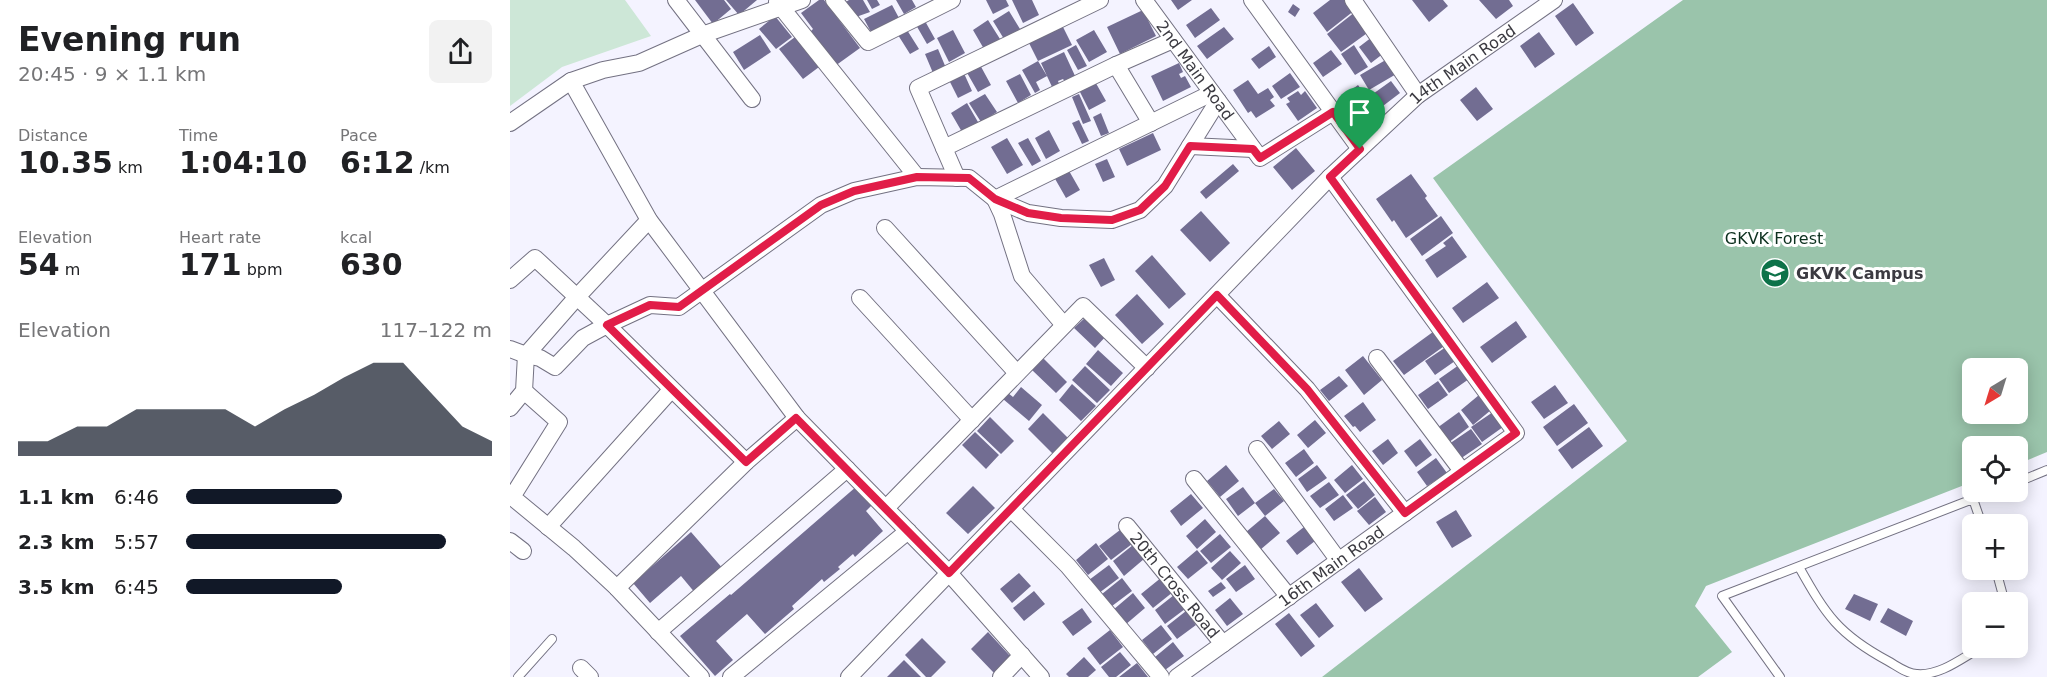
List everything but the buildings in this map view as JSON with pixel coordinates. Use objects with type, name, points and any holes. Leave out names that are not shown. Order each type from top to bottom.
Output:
[{"type":"street","points":[[676,0],[752,99]]},
{"type":"street","points":[[510,123],[572,81],[603,70],[639,63],[779,4],[802,0]]},
{"type":"street","points":[[834,0],[868,42],[952,0]]},
{"type":"street","points":[[957,178],[918,88],[1100,0]]},
{"type":"street","name":"2nd Main Road","points":[[1143,0],[1253,149]]},
{"type":"street","points":[[1252,0],[1360,149]]},
{"type":"street","name":"14th Main Road","points":[[849,677],[1330,177],[1418,95],[1554,0]]},
{"type":"street","points":[[1358,2],[1418,95]]},
{"type":"street","points":[[779,4],[917,177]]},
{"type":"street","points":[[944,148],[1173,40]]},
{"type":"street","points":[[1116,65],[1151,123]]},
{"type":"street","points":[[572,81],[649,220],[796,418],[949,573],[1041,677]]},
{"type":"street","points":[[995,199],[1151,123],[1215,97]]},
{"type":"street","points":[[510,349],[540,358],[555,367],[583,338],[607,325],[650,305],[679,307],[821,205],[854,191],[917,177],[969,178],[995,199],[1028,213],[1061,218],[1112,220],[1140,210],[1165,186],[1190,146],[1215,97]]},
{"type":"street","points":[[1190,146],[1253,149],[1260,158],[1333,112]]},
{"type":"street","name":"16th Main Road","points":[[1177,677],[1516,433],[1330,177]]},
{"type":"street","points":[[995,199],[1022,276],[1064,325]]},
{"type":"street","points":[[510,408],[524,392],[526,355],[649,220]]},
{"type":"street","points":[[885,228],[1017,373]]},
{"type":"street","points":[[510,280],[535,258],[607,325],[746,462]]},
{"type":"street","points":[[1217,295],[1307,389],[1405,513]]},
{"type":"street","points":[[860,297],[972,420]]},
{"type":"street","points":[[886,508],[1083,306],[1147,368]]},
{"type":"street","points":[[1377,358],[1462,471]]},
{"type":"street","points":[[548,527],[672,390]]},
{"type":"street","points":[[524,392],[559,422],[511,497],[617,588],[701,677]]},
{"type":"street","points":[[617,588],[746,462],[796,418]]},
{"type":"street","points":[[1257,449],[1339,561]]},
{"type":"street","points":[[658,632],[847,469]]},
{"type":"street","points":[[1194,479],[1289,597]]},
{"type":"street","points":[[1011,508],[1068,566],[1161,677]]},
{"type":"street","name":"20th Cross Road","points":[[1127,526],[1223,644]]},
{"type":"street","points":[[731,677],[908,531]]},
{"type":"street","points":[[1001,677],[1022,655]]},
{"type":"lane","points":[[2028,478],[2047,470]]},
{"type":"lane","points":[[1780,677],[1722,596],[1965,502]]},
{"type":"lane","points":[[1799,567],[1830,618],[1844,632],[1869,651],[1903,670],[1917,674],[1934,672],[1964,658]]},
{"type":"lane","points":[[518,677],[552,639]]},
{"type":"green space","points":[[510,0],[625,0],[651,36],[562,67],[510,106]]},
{"type":"green space","name":"GKVK Forest","points":[[1683,0],[2047,0],[2047,452],[2028,460],[2028,436],[1962,436],[1962,486],[1706,586],[1695,606],[1732,652],[1698,677],[1322,677],[1627,441],[1433,178]]},
{"type":"place","name":"GKVK Campus","points":[[1775,273]]},
{"type":"route","points":[[1333,112],[1360,149],[1330,177],[1516,433],[1405,513],[1307,389],[1217,295],[949,573],[796,418],[746,462],[607,325],[650,305],[679,307],[821,205],[854,191],[917,177],[969,178],[995,199],[1028,213],[1061,218],[1112,220],[1140,210],[1165,186],[1190,146],[1253,149],[1260,158],[1333,112]]}]
